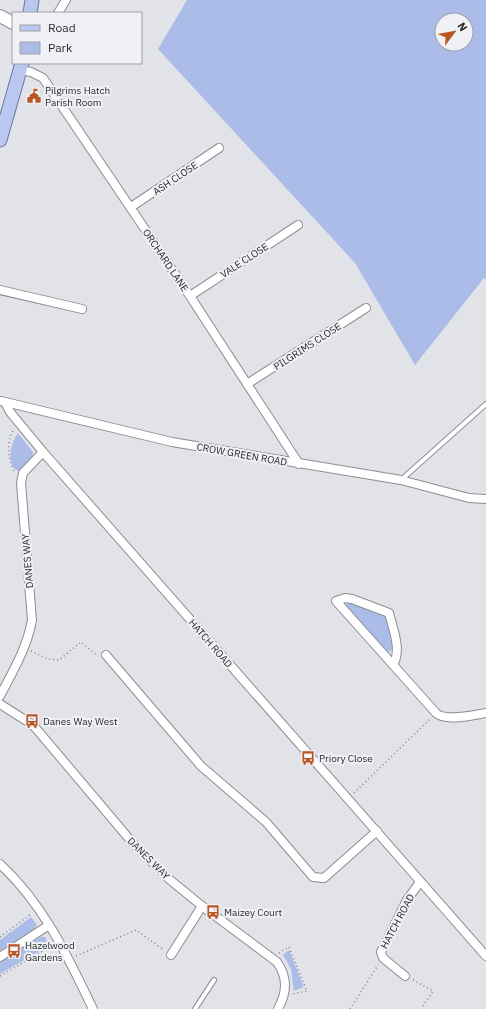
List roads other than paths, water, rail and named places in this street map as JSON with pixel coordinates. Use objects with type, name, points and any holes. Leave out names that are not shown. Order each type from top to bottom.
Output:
[{"type":"main road","points":[[30,12],[32,0]]},
{"type":"main road","points":[[0,140],[24,65]]},
{"type":"street","points":[[59,12],[66,0]]},
{"type":"street","points":[[0,16],[12,22]]},
{"type":"street","name":"ORCHARD LANE","points":[[24,65],[31,72],[43,78],[131,207],[299,464]]},
{"type":"street","name":"ASH CLOSE","points":[[131,207],[219,148]]},
{"type":"street","name":"VALE CLOSE","points":[[190,296],[298,225]]},
{"type":"street","points":[[0,290],[82,309]]},
{"type":"street","name":"PILGRIMS CLOSE","points":[[248,384],[366,308]]},
{"type":"street","name":"CROW GREEN ROAD","points":[[2,401],[172,442],[401,480],[469,498],[486,499]]},
{"type":"street","name":"HATCH ROAD","points":[[2,401],[18,423],[43,452],[486,956]]},
{"type":"street","name":"DANES WAY","points":[[0,696],[25,648],[32,620],[21,483],[23,473],[43,452]]},
{"type":"street","points":[[393,665],[396,659],[397,648],[389,612],[352,599],[345,598],[336,601],[436,714],[441,718],[486,713]]},
{"type":"street","points":[[106,655],[192,757],[217,782],[266,822],[313,877],[324,878],[377,831]]},
{"type":"street","name":"DANES WAY","points":[[0,704],[33,725],[131,841],[169,879],[202,906],[272,957],[283,972],[285,984],[284,994],[278,1009]]},
{"type":"street","points":[[0,864],[20,882],[39,908],[69,959],[93,1009]]},
{"type":"street","name":"HATCH ROAD","points":[[405,976],[383,958],[381,952],[407,900],[420,882]]},
{"type":"street","points":[[171,954],[202,906]]},
{"type":"street","points":[[0,957],[49,925]]},
{"type":"lane","points":[[401,480],[486,404]]},
{"type":"lane","points":[[195,1009],[214,980]]},
{"type":"place","name":"Pilgrims Hatch Parish Room","points":[[34,96]]},
{"type":"place","name":"Danes Way West","points":[[32,721]]},
{"type":"place","name":"Priory Close","points":[[308,758]]},
{"type":"place","name":"Maizey Court","points":[[213,912]]},
{"type":"place","name":"Hazelwood Gardens","points":[[14,951]]}]
